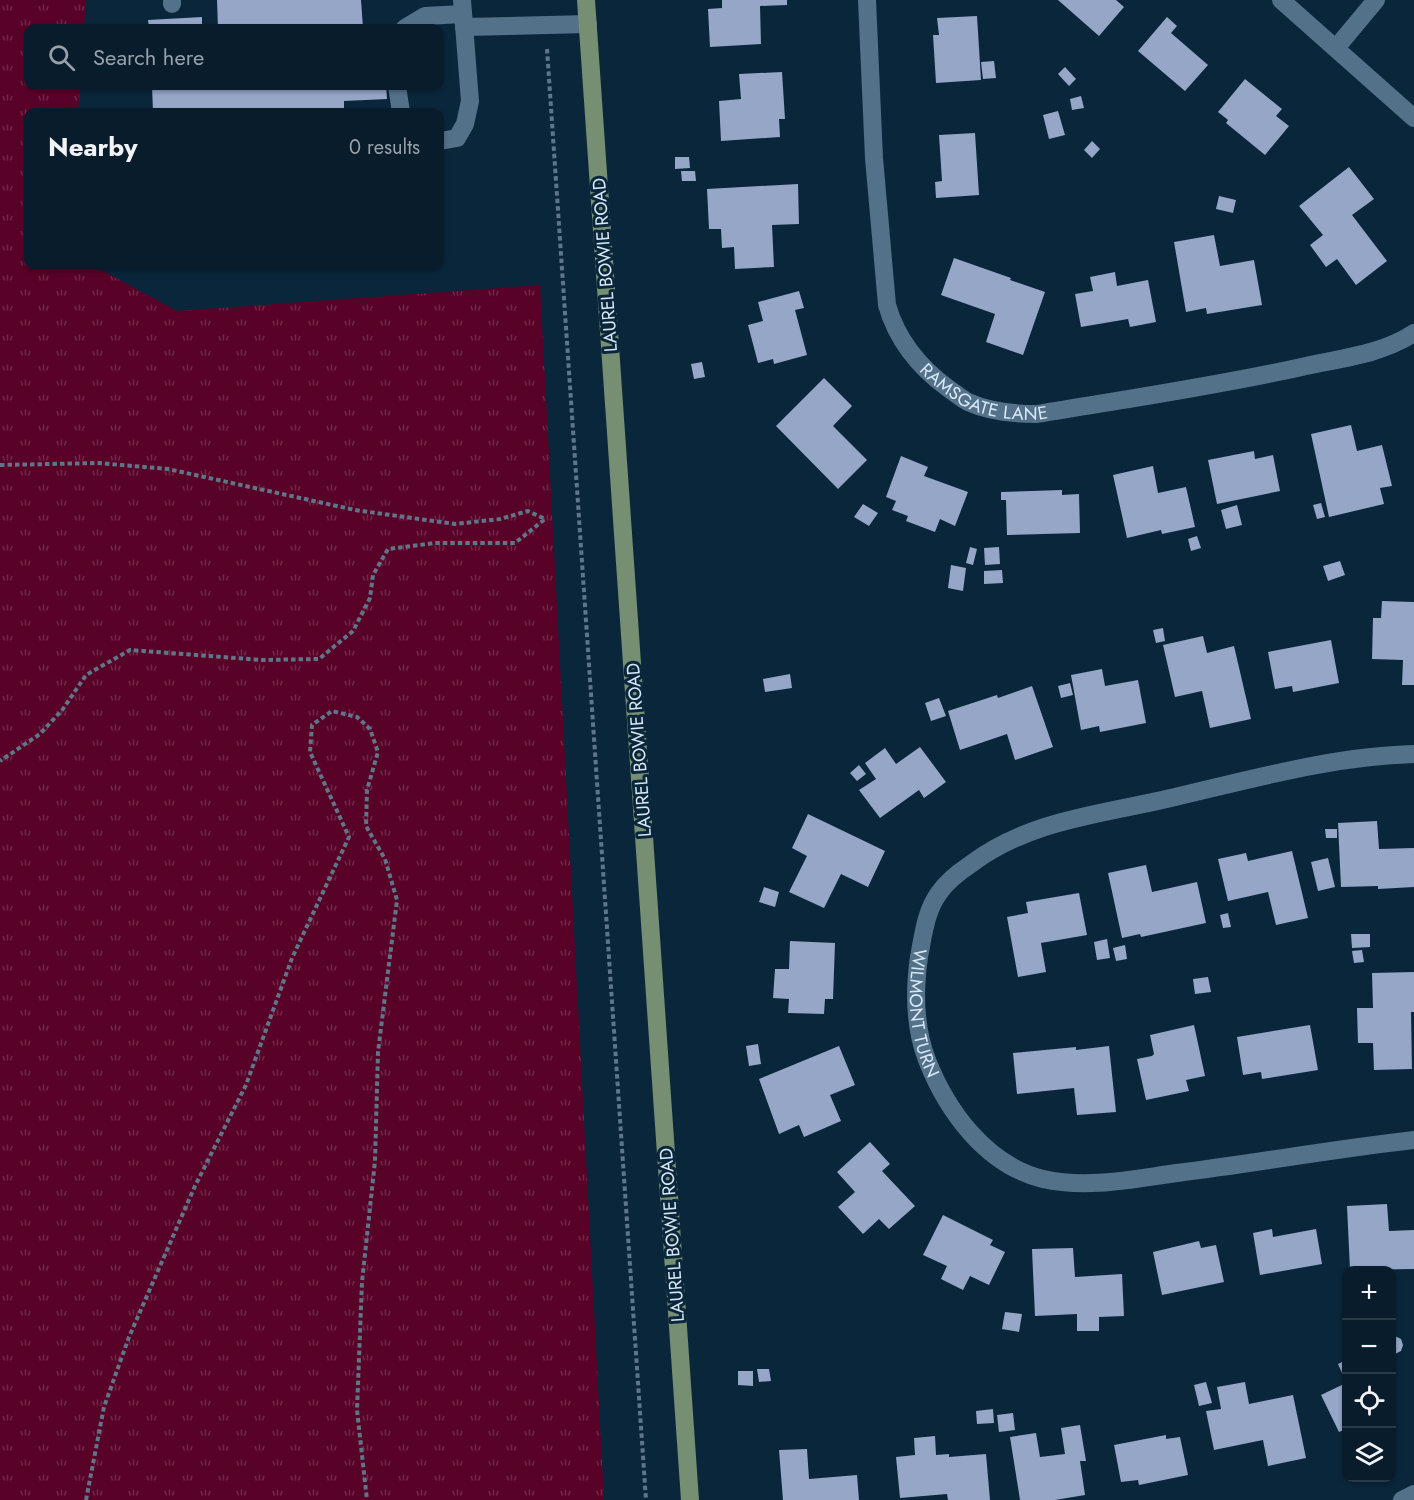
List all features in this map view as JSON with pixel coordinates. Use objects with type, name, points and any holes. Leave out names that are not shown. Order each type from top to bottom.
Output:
[{"type":"main road","name":"LAUREL BOWIE ROAD","points":[[586,0],[690,1500]]},
{"type":"street","name":"RAMSGATE LANE","points":[[867,0],[874,158],[887,305],[892,324],[915,357],[937,380],[967,402],[1010,414],[1037,414],[1307,366],[1379,350],[1397,344],[1414,333]]},
{"type":"street","points":[[1281,0],[1414,118]]},
{"type":"street","points":[[1336,48],[1376,0]]},
{"type":"street","points":[[412,24],[425,16],[463,13],[545,25],[588,24]]},
{"type":"street","points":[[444,140],[457,138],[465,124],[470,101],[463,13]]},
{"type":"street","points":[[398,90],[400,108]]},
{"type":"street","name":"WILMONT TURN","points":[[1414,754],[1361,756],[1165,800],[1098,812],[1020,835],[978,858],[955,875],[938,894],[922,937],[915,1000],[917,1029],[923,1049],[933,1076],[953,1110],[975,1138],[997,1156],[1039,1178],[1060,1182],[1115,1182],[1414,1140]]},
{"type":"street","points":[[1402,1500],[1414,1494]]},
{"type":"path","points":[[545,25],[646,1500]]},
{"type":"path","points":[[0,465],[98,463],[168,470],[355,510],[455,524],[500,519],[528,512],[545,519],[515,543],[435,543],[387,549],[373,575],[370,598],[352,631],[319,659],[262,660],[130,650],[86,675],[63,709],[40,734],[0,761]]},
{"type":"path","points":[[86,1500],[104,1407],[129,1337],[195,1186],[246,1085],[292,958],[349,837],[310,752],[312,725],[332,711],[357,717],[370,729],[378,752],[367,790],[366,826],[385,858],[397,900],[378,1052],[375,1161],[362,1282],[357,1410],[367,1500]]},
{"type":"green space","points":[[0,0],[86,0],[84,24],[24,24],[24,90],[80,90],[78,108],[24,108],[24,270],[101,270],[177,311],[540,285],[604,1500],[0,1500]]},
{"type":"building","points":[[217,0],[361,0],[363,24],[218,24]]},
{"type":"building","points":[[722,0],[787,0],[787,5],[760,6],[761,44],[710,47],[708,9],[722,8]]},
{"type":"building","points":[[1058,0],[1116,0],[1124,7],[1099,36]]},
{"type":"building","points":[[977,16],[981,80],[936,83],[933,35],[939,35],[937,18]]},
{"type":"building","points":[[202,17],[202,24],[148,24],[148,20]]},
{"type":"building","points":[[1167,17],[1177,26],[1171,33],[1208,65],[1185,91],[1138,51]]},
{"type":"building","points":[[994,61],[996,78],[983,79],[981,62]]},
{"type":"building","points":[[1065,67],[1076,79],[1069,86],[1058,74]]},
{"type":"building","points":[[782,72],[785,119],[779,119],[780,137],[721,141],[719,101],[741,99],[739,74]]},
{"type":"building","points":[[1245,79],[1282,109],[1276,116],[1289,126],[1265,155],[1226,123],[1228,120],[1218,112]]},
{"type":"building","points":[[152,90],[386,90],[387,99],[344,101],[344,108],[153,108]]},
{"type":"building","points":[[1081,96],[1084,108],[1072,110],[1070,99]]},
{"type":"building","points":[[1058,111],[1065,135],[1049,139],[1043,115]]},
{"type":"building","points":[[975,133],[979,195],[936,198],[935,182],[942,181],[939,135]]},
{"type":"building","points":[[1092,141],[1100,149],[1092,158],[1084,150]]},
{"type":"building","points":[[675,157],[689,157],[690,168],[675,169]]},
{"type":"building","points":[[1349,167],[1374,199],[1352,215],[1387,261],[1356,285],[1337,259],[1326,267],[1310,245],[1323,235],[1299,206]]},
{"type":"building","points":[[681,171],[695,171],[696,181],[682,181]]},
{"type":"building","points":[[798,184],[799,224],[772,225],[774,267],[735,269],[734,247],[722,248],[721,229],[709,229],[707,189]]},
{"type":"building","points":[[1219,196],[1236,200],[1233,213],[1216,209]]},
{"type":"building","points":[[1214,235],[1220,266],[1254,260],[1262,305],[1207,314],[1206,308],[1186,312],[1174,242]]},
{"type":"building","points":[[954,258],[1045,292],[1023,355],[986,342],[995,314],[941,295]]},
{"type":"building","points":[[1115,272],[1117,286],[1148,280],[1156,322],[1130,327],[1128,319],[1081,327],[1075,294],[1093,291],[1090,277]]},
{"type":"building","points":[[799,291],[804,308],[795,310],[807,355],[774,364],[773,359],[758,363],[748,325],[763,321],[758,302]]},
{"type":"building","points":[[702,362],[705,377],[694,379],[691,364]]},
{"type":"building","points":[[824,378],[852,406],[833,426],[867,460],[838,489],[776,426]]},
{"type":"building","points":[[1351,425],[1357,451],[1382,445],[1392,486],[1380,488],[1384,504],[1329,517],[1311,434]]},
{"type":"building","points":[[1254,451],[1255,459],[1273,455],[1280,491],[1217,504],[1208,460]]},
{"type":"building","points":[[901,456],[928,467],[924,476],[968,492],[955,526],[940,519],[935,532],[906,521],[908,516],[892,510],[896,501],[886,497]]},
{"type":"building","points":[[1153,466],[1158,493],[1186,487],[1195,527],[1162,534],[1161,530],[1127,538],[1113,475]]},
{"type":"building","points":[[1062,490],[1062,495],[1079,494],[1080,533],[1007,535],[1006,500],[1001,500],[1001,492]]},
{"type":"building","points":[[1321,503],[1325,517],[1317,519],[1313,505]]},
{"type":"building","points":[[863,504],[878,513],[869,526],[854,517]]},
{"type":"building","points":[[1237,505],[1242,525],[1226,529],[1221,510]]},
{"type":"building","points":[[1197,536],[1201,548],[1191,551],[1188,539]]},
{"type":"building","points":[[970,547],[977,549],[973,565],[966,563]]},
{"type":"building","points":[[999,547],[1000,564],[985,565],[984,548]]},
{"type":"building","points":[[1340,561],[1345,575],[1328,581],[1323,566]]},
{"type":"building","points":[[951,565],[966,568],[963,591],[948,588]]},
{"type":"building","points":[[1002,570],[1003,583],[984,584],[984,571]]},
{"type":"building","points":[[1382,601],[1414,602],[1414,685],[1402,685],[1403,660],[1372,659],[1373,618],[1381,618]]},
{"type":"building","points":[[1163,628],[1165,641],[1156,643],[1153,630]]},
{"type":"building","points":[[1203,636],[1207,653],[1234,646],[1251,719],[1210,728],[1202,691],[1175,697],[1163,645]]},
{"type":"building","points":[[1331,640],[1339,683],[1293,692],[1292,686],[1275,689],[1268,652]]},
{"type":"building","points":[[1102,669],[1105,686],[1138,680],[1146,723],[1100,732],[1099,726],[1081,730],[1071,675]]},
{"type":"building","points":[[790,674],[792,688],[765,692],[763,679]]},
{"type":"building","points":[[1070,683],[1073,695],[1061,698],[1058,686]]},
{"type":"building","points":[[1032,686],[1053,747],[1015,760],[1007,734],[960,750],[948,711],[997,695],[998,698]]},
{"type":"building","points":[[939,698],[946,716],[931,721],[925,703]]},
{"type":"building","points":[[920,747],[946,782],[924,798],[919,790],[880,818],[859,790],[876,779],[865,763],[885,748],[896,764]]},
{"type":"building","points":[[859,765],[866,774],[857,781],[850,773]]},
{"type":"building","points":[[808,814],[885,851],[868,887],[841,874],[824,908],[789,892],[807,856],[792,848]]},
{"type":"building","points":[[1377,821],[1379,849],[1414,848],[1414,887],[1378,889],[1378,886],[1341,887],[1338,823]]},
{"type":"building","points":[[1325,829],[1337,829],[1337,838],[1326,838]]},
{"type":"building","points":[[1292,851],[1308,918],[1276,925],[1268,892],[1228,901],[1218,859],[1246,853],[1248,861]]},
{"type":"building","points":[[1328,858],[1335,887],[1318,891],[1311,862]]},
{"type":"building","points":[[1146,865],[1152,892],[1197,882],[1206,923],[1141,937],[1140,934],[1122,938],[1108,873]]},
{"type":"building","points":[[764,887],[779,892],[775,907],[759,902]]},
{"type":"building","points":[[1079,893],[1087,935],[1041,943],[1046,972],[1018,977],[1007,917],[1028,913],[1026,902]]},
{"type":"building","points":[[1228,913],[1231,927],[1223,928],[1220,915]]},
{"type":"building","points":[[1351,934],[1370,934],[1370,947],[1352,948]]},
{"type":"building","points":[[1107,939],[1110,958],[1097,960],[1094,942]]},
{"type":"building","points":[[790,941],[835,943],[833,999],[825,999],[824,1014],[788,1013],[789,999],[773,998],[775,969],[789,969]]},
{"type":"building","points":[[1125,945],[1127,959],[1116,961],[1113,948]]},
{"type":"building","points":[[1362,950],[1364,962],[1354,963],[1352,951]]},
{"type":"building","points":[[1414,972],[1414,1012],[1411,1012],[1412,1069],[1374,1070],[1373,1043],[1358,1043],[1357,1008],[1373,1008],[1372,973]]},
{"type":"building","points":[[1208,977],[1211,992],[1195,994],[1193,979]]},
{"type":"building","points":[[1194,1025],[1205,1076],[1186,1080],[1189,1091],[1146,1100],[1137,1059],[1154,1054],[1150,1035]]},
{"type":"building","points":[[1310,1025],[1318,1070],[1262,1079],[1261,1072],[1243,1075],[1237,1037]]},
{"type":"building","points":[[758,1044],[761,1064],[749,1066],[746,1046]]},
{"type":"building","points":[[839,1046],[855,1085],[830,1095],[841,1121],[804,1137],[799,1125],[779,1134],[759,1079]]},
{"type":"building","points":[[1109,1046],[1116,1112],[1077,1115],[1074,1088],[1017,1094],[1013,1053]]},
{"type":"building","points":[[870,1142],[890,1164],[882,1171],[915,1206],[889,1229],[879,1219],[863,1234],[838,1207],[855,1192],[837,1172]]},
{"type":"building","points":[[1387,1204],[1389,1231],[1414,1230],[1414,1269],[1396,1269],[1396,1266],[1350,1266],[1347,1206]]},
{"type":"building","points":[[943,1215],[993,1240],[990,1245],[1005,1252],[989,1285],[970,1276],[963,1290],[941,1279],[947,1266],[923,1255]]},
{"type":"building","points":[[1272,1229],[1273,1237],[1316,1229],[1322,1264],[1260,1275],[1253,1233]]},
{"type":"building","points":[[1199,1241],[1201,1248],[1216,1245],[1224,1282],[1162,1295],[1153,1252]]},
{"type":"building","points":[[1073,1248],[1075,1277],[1122,1274],[1124,1316],[1099,1317],[1099,1331],[1077,1331],[1077,1314],[1035,1316],[1032,1249]]},
{"type":"building","points":[[1005,1312],[1022,1314],[1019,1332],[1002,1329]]},
{"type":"building","points":[[1396,1336],[1401,1339],[1403,1345],[1401,1351],[1396,1354]]},
{"type":"building","points":[[757,1369],[769,1369],[771,1381],[759,1382]]},
{"type":"building","points":[[738,1371],[753,1371],[753,1386],[738,1385]]},
{"type":"building","points":[[1206,1382],[1212,1403],[1199,1406],[1194,1385]]},
{"type":"building","points":[[1245,1382],[1249,1404],[1293,1395],[1306,1458],[1268,1466],[1263,1440],[1214,1450],[1206,1411],[1221,1409],[1217,1387]]},
{"type":"building","points":[[1342,1385],[1342,1431],[1339,1432],[1321,1395]]},
{"type":"building","points":[[993,1409],[994,1423],[977,1424],[976,1411]]},
{"type":"building","points":[[1013,1413],[1015,1430],[999,1432],[997,1415]]},
{"type":"building","points":[[1080,1425],[1086,1461],[1080,1461],[1085,1495],[1055,1500],[1020,1500],[1010,1437],[1036,1433],[1040,1457],[1065,1454],[1061,1428]]},
{"type":"building","points":[[1166,1435],[1166,1439],[1180,1437],[1188,1475],[1139,1485],[1138,1480],[1121,1482],[1114,1445]]},
{"type":"building","points":[[935,1436],[936,1455],[949,1454],[949,1457],[986,1454],[990,1500],[948,1500],[947,1494],[900,1498],[896,1457],[915,1455],[914,1438]]},
{"type":"building","points":[[807,1449],[809,1479],[857,1475],[859,1500],[783,1500],[779,1450]]}]
